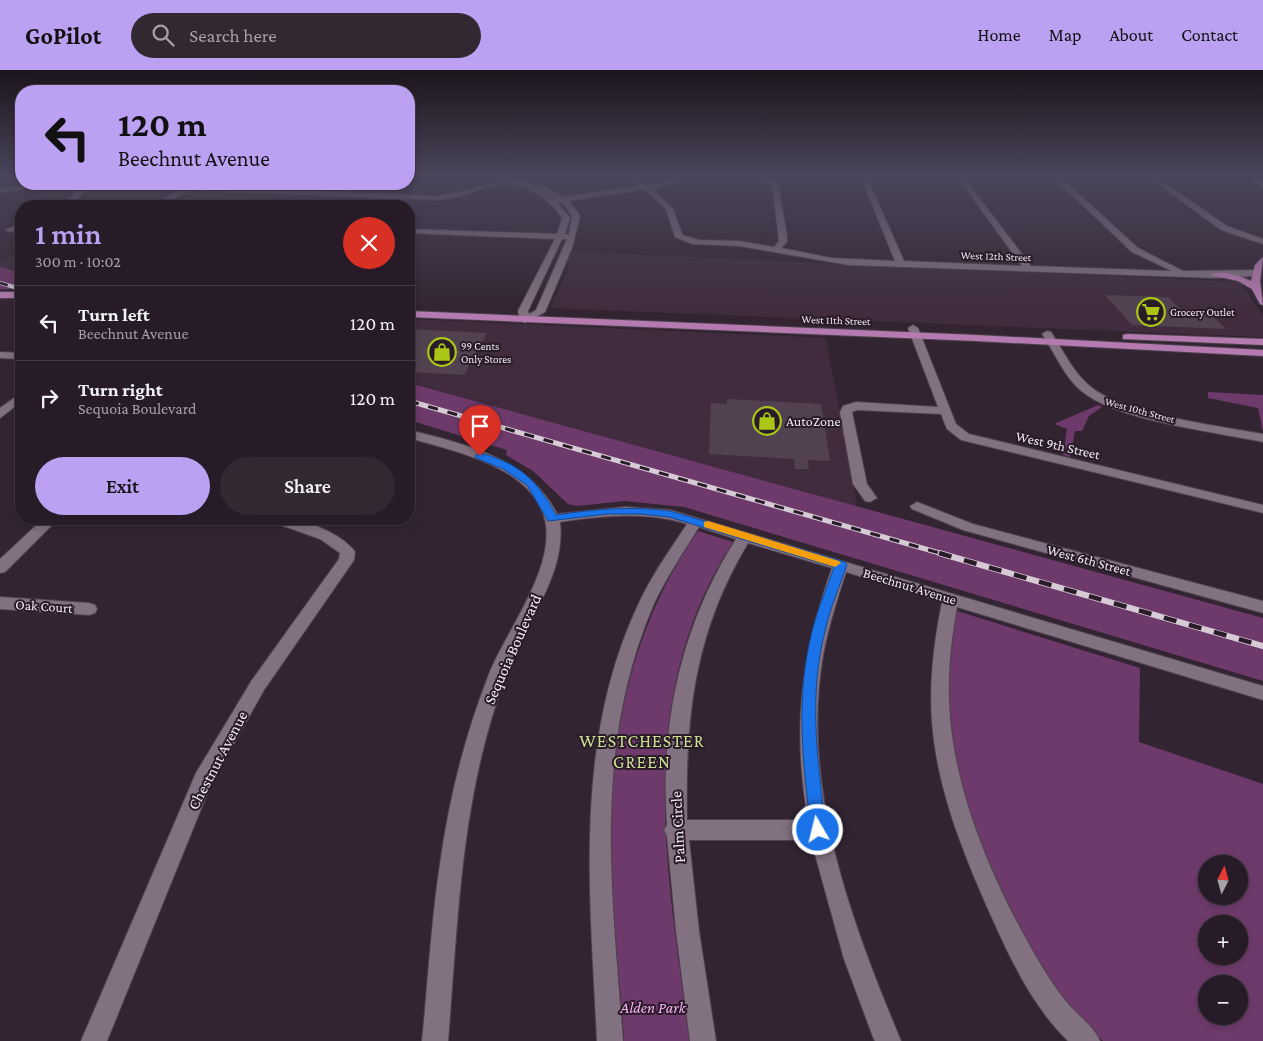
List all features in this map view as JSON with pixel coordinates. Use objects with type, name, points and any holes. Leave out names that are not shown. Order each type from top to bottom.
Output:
[{"type":"main road","points":[[1263,260],[1257,280],[1263,302]]},
{"type":"main road","points":[[1215,275],[1257,280]]},
{"type":"main road","points":[[0,294],[15,295]]},
{"type":"main road","points":[[0,303],[15,303]]},
{"type":"main road","name":"West 11th Street","points":[[415,307],[524,316]]},
{"type":"main road","name":"West 11th Street","points":[[540,312],[914,332]]},
{"type":"main road","name":"West 11th Street","points":[[415,314],[524,316],[1050,338],[1263,342]]},
{"type":"main road","name":"West 11th Street","points":[[1050,338],[1263,353]]},
{"type":"street","points":[[524,316],[565,220]]},
{"type":"street","points":[[524,316],[540,312],[573,237],[576,220]]},
{"type":"street","name":"West 12th Street","points":[[673,220],[678,235],[684,239],[747,243],[831,261],[1241,275],[1257,280]]},
{"type":"street","points":[[776,249],[783,242],[781,220]]},
{"type":"street","points":[[882,220],[900,264]]},
{"type":"street","points":[[993,220],[1028,268]]},
{"type":"street","points":[[1103,220],[1135,250],[1188,274]]},
{"type":"street","points":[[1213,220],[1224,228],[1263,242]]},
{"type":"street","points":[[10,230],[15,228]]},
{"type":"street","points":[[415,231],[573,237]]},
{"type":"street","name":"West 9th Street","points":[[914,332],[945,411],[956,431],[978,442],[1263,509]]},
{"type":"street","name":"West 10th Street","points":[[1050,338],[1086,390],[1106,402],[1146,413],[1263,438]]},
{"type":"street","points":[[0,355],[15,356]]},
{"type":"street","points":[[0,414],[15,401]]},
{"type":"street","points":[[870,498],[860,484],[847,409],[856,406],[945,411]]},
{"type":"street","name":"Sequoia Boulevard","points":[[415,436],[507,467],[531,483],[538,492],[552,519],[554,533],[551,557],[500,668],[485,709],[466,780],[456,825],[447,893],[435,1041]]},
{"type":"street","name":"West 6th Street","points":[[917,506],[968,527],[1263,607]]},
{"type":"street","name":"Beechnut Avenue","points":[[552,519],[608,511],[641,510],[670,514],[1263,693]]},
{"type":"street","points":[[610,1041],[601,930],[599,873],[601,802],[610,721],[620,678],[646,604],[696,521]]},
{"type":"street","points":[[0,568],[45,525]]},
{"type":"street","name":"Chestnut Avenue","points":[[94,1041],[203,779],[258,685],[341,568],[348,552],[344,546],[294,525]]},
{"type":"street","name":"Palm Circle","points":[[703,1041],[677,858],[678,727],[686,675],[697,634],[722,574],[745,536]]},
{"type":"street","points":[[841,565],[818,631],[811,667],[808,708],[809,747],[818,830],[871,1004],[888,1041]]},
{"type":"street","points":[[951,598],[943,630],[938,674],[940,716],[953,788],[978,861],[1026,966],[1054,1008],[1087,1041]]},
{"type":"street","name":"Oak Court","points":[[0,603],[89,609]]},
{"type":"street","points":[[676,830],[818,830]]},
{"type":"shaded area","points":[[563,251],[1236,282],[1241,284],[1263,315],[1263,337],[550,308],[569,269]]},
{"type":"shaded area","points":[[15,254],[15,271],[0,267],[0,263]]},
{"type":"shaded area","points":[[415,319],[826,338],[857,507],[415,385]]},
{"type":"green space","points":[[0,267],[15,271],[15,289],[0,289]]},
{"type":"green space","points":[[415,385],[1263,618],[1263,681],[684,507],[625,501],[577,506],[568,504],[533,471],[506,455],[507,450],[415,422]]},
{"type":"green space","points":[[1208,392],[1263,395],[1263,432],[1258,408],[1208,398]]},
{"type":"green space","points":[[1098,405],[1102,407],[1089,416],[1082,431],[1075,431],[1070,457],[1063,455],[1067,429],[1054,424]]},
{"type":"green space","name":"Alden Park","points":[[698,531],[733,542],[701,601],[681,661],[669,722],[665,785],[667,849],[673,913],[690,1041],[624,1041],[611,878],[612,786],[617,741],[638,653],[653,611],[673,570]]},
{"type":"green space","points":[[957,611],[1140,668],[1139,742],[1263,784],[1263,1041],[1103,1041],[1059,997],[1040,966],[1005,897],[982,845],[963,791],[956,764],[948,709],[951,648]]},
{"type":"building","name":"Grocery Outlet","points":[[1105,295],[1168,297],[1180,309],[1206,310],[1226,329],[1132,325]]},
{"type":"building","name":"99 Cents Only Stores","points":[[415,329],[487,333],[464,375],[415,372]]},
{"type":"building","name":"AutoZone","points":[[727,399],[821,404],[830,461],[808,460],[809,469],[795,469],[794,459],[709,454],[711,403],[727,404]]},
{"type":"railway","points":[[0,283],[15,287]]},
{"type":"railway","points":[[415,403],[943,554]]},
{"type":"railway","points":[[939,553],[1263,646]]},
{"type":"slow traffic","points":[[708,525],[835,563]]},
{"type":"place","name":"Grocery Outlet","points":[[1151,312]]},
{"type":"place","name":"99 Cents Only Stores","points":[[442,352]]},
{"type":"place","name":"AutoZone","points":[[767,421]]},
{"type":"district","name":"WESTCHESTER GREEN","points":[[642,751]]},
{"type":"route","points":[[480,456],[507,467],[531,483],[545,503],[552,519],[608,511],[641,510],[670,514],[841,565],[818,631],[811,667],[808,708],[809,747],[818,830]]}]
